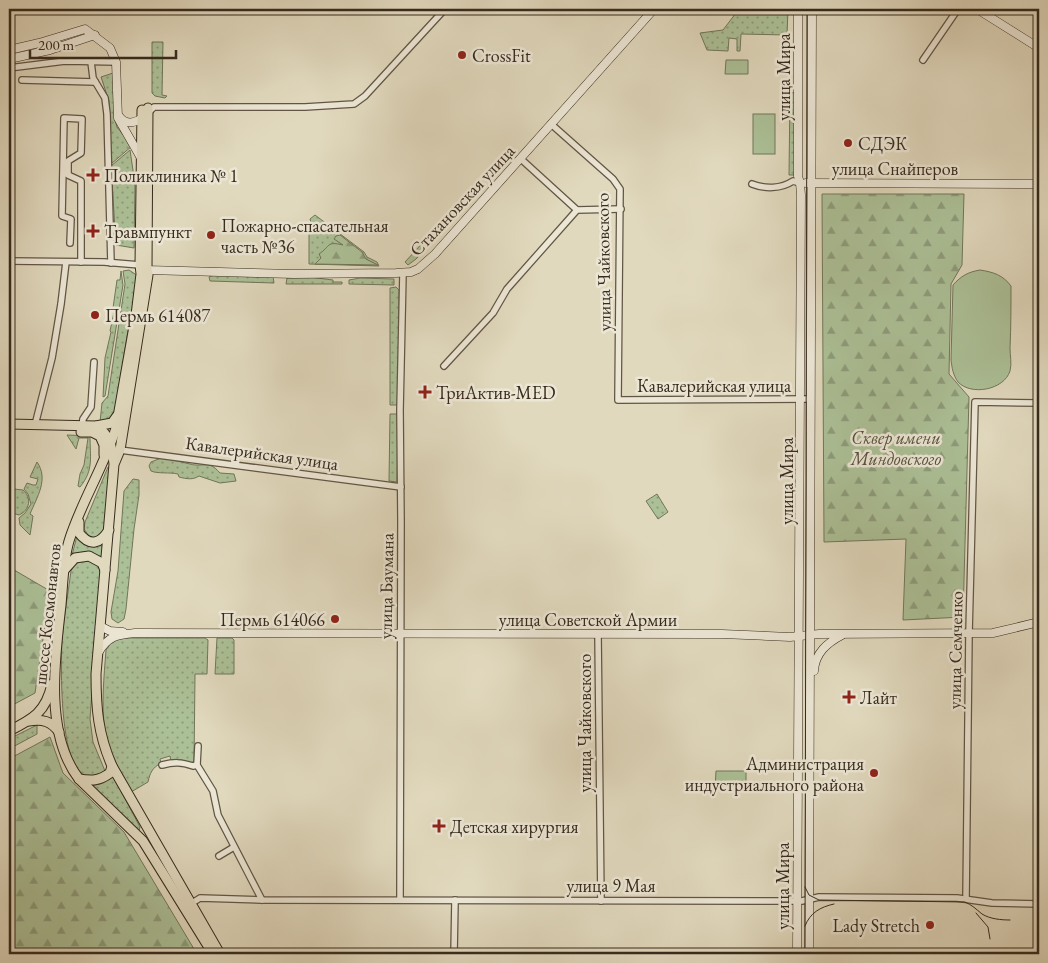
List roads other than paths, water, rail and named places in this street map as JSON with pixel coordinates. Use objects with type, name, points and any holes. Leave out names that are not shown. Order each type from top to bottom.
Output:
[{"type":"main road","name":"Стахановская улица","points":[[143,268],[294,274],[403,273],[418,269],[431,258],[521,159],[550,124],[654,9]]},
{"type":"main road","name":"улица Мира","points":[[797,954],[801,400],[798,9]]},
{"type":"main road","name":"улица Мира","points":[[809,954],[812,9]]},
{"type":"main road","points":[[977,9],[1039,48]]},
{"type":"main road","points":[[9,50],[39,44],[85,29],[95,35],[110,48],[116,62],[117,112],[123,128],[141,158]]},
{"type":"main road","points":[[9,59],[50,50],[95,35]]},
{"type":"main road","points":[[117,112],[122,120],[132,123],[145,112]]},
{"type":"main road","name":"шоссе Космонавтов","points":[[114,464],[120,450],[148,275],[143,268],[141,158],[145,112]]},
{"type":"main road","name":"шоссе Космонавтов","points":[[145,112],[143,268],[136,316],[120,411],[111,443],[79,514],[69,542],[64,571],[54,674],[56,706],[65,756],[71,768],[79,779],[143,841],[220,954]]},
{"type":"main road","name":"улица Снайперов","points":[[800,183],[1039,184]]},
{"type":"main road","points":[[9,424],[96,426],[112,423],[120,411]]},
{"type":"main road","points":[[96,426],[106,434],[111,443]]},
{"type":"main road","points":[[9,430],[92,432],[103,440],[104,460]]},
{"type":"main road","name":"шоссе Космонавтов","points":[[111,443],[114,464],[100,626],[96,705],[104,746],[112,766],[213,954]]},
{"type":"main road","points":[[79,514],[79,533],[87,540],[100,541],[104,539],[109,530]]},
{"type":"main road","points":[[64,571],[75,558],[89,556],[102,562],[105,571]]},
{"type":"main road","name":"улица Советской Армии","points":[[100,626],[110,631],[135,633],[800,636],[993,633],[1039,622]]},
{"type":"main road","name":"улица Советской Армии","points":[[98,653],[105,642],[111,637],[135,633]]},
{"type":"main road","points":[[810,692],[814,680],[815,659],[818,654],[842,635]]},
{"type":"main road","points":[[9,731],[36,716],[46,703],[54,674]]},
{"type":"main road","points":[[27,722],[38,720],[50,723],[60,734]]},
{"type":"main road","points":[[79,779],[98,780],[110,773],[112,766]]},
{"type":"street","points":[[145,112],[154,107],[305,107],[357,103],[445,9]]},
{"type":"street","points":[[923,60],[958,9]]},
{"type":"street","points":[[9,68],[56,62],[116,62]]},
{"type":"street","points":[[91,62],[95,82],[105,98],[107,114],[111,263]]},
{"type":"street","points":[[22,80],[95,82]]},
{"type":"street","points":[[70,243],[71,219],[62,216],[64,118],[82,118],[81,153],[68,161],[68,175],[81,181],[81,262]]},
{"type":"street","name":"улица Чайковского","points":[[550,124],[615,181],[620,189],[618,400]]},
{"type":"street","points":[[521,159],[577,210],[621,209]]},
{"type":"street","name":"улица Снайперов","points":[[752,184],[781,187],[793,181],[800,183]]},
{"type":"street","points":[[444,366],[493,313],[507,289],[577,210]]},
{"type":"street","points":[[9,261],[111,263],[143,268]]},
{"type":"street","points":[[34,425],[52,358],[66,262]]},
{"type":"street","name":"улица Баумана","points":[[400,900],[400,410],[403,273]]},
{"type":"street","points":[[82,426],[83,419],[91,408],[94,362]]},
{"type":"street","name":"Кавалерийская улица","points":[[618,400],[810,400]]},
{"type":"street","name":"улица Семченко","points":[[966,899],[969,633],[975,402],[1039,403]]},
{"type":"street","name":"Кавалерийская улица","points":[[120,450],[400,487]]},
{"type":"street","name":"улица Чайковского","points":[[598,634],[600,901]]},
{"type":"street","points":[[198,746],[197,765],[213,791],[218,815],[262,900]]},
{"type":"street","points":[[162,766],[172,762],[197,765]]},
{"type":"street","points":[[219,856],[234,847]]},
{"type":"street","name":"улица 9 Мая","points":[[188,905],[200,898],[262,900],[797,901],[819,897],[957,898],[992,903],[1039,904]]},
{"type":"street","points":[[454,900],[454,954]]},
{"type":"tram line","points":[[805,954],[807,9]]},
{"type":"tram line","points":[[805,887],[809,895],[819,900],[965,902],[988,917],[1010,920]]},
{"type":"tram line","points":[[805,926],[816,911],[834,904]]},
{"type":"tram line","points":[[976,913],[988,927],[990,939]]},
{"type":"railway","points":[[9,13],[25,9]]},
{"type":"place","name":"CrossFit","points":[[462,55]]},
{"type":"place","name":"СДЭК","points":[[848,143]]},
{"type":"place","name":"Поликлиника № 1","points":[[93,175]]},
{"type":"place","name":"Травмпункт","points":[[93,231]]},
{"type":"place","name":"Пожарно-спасательная часть №36","points":[[211,235]]},
{"type":"place","name":"Пермь 614087","points":[[95,315]]},
{"type":"place","name":"ТриАктив-MED","points":[[425,392]]},
{"type":"place","name":"Пермь 614066","points":[[335,619]]},
{"type":"place","name":"Лайт","points":[[849,697]]},
{"type":"place","name":"Администрация индустриального района","points":[[874,773]]},
{"type":"place","name":"Детская хирургия","points":[[439,826]]},
{"type":"place","name":"Lady Stretch","points":[[930,925]]},
{"type":"park label","name":"Сквер имени Миндовского","points":[[896,447]]}]
